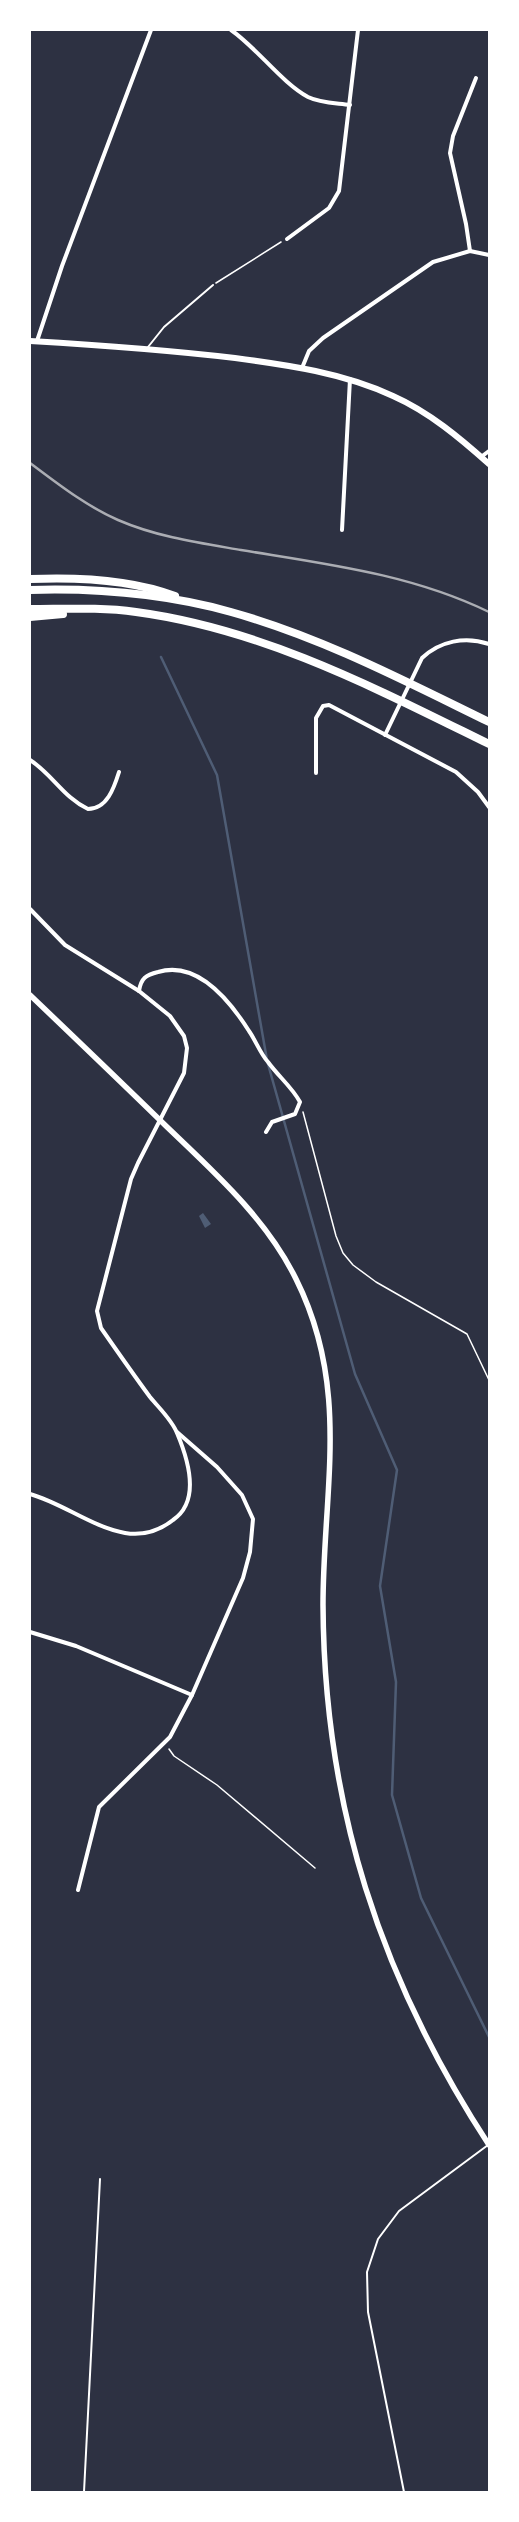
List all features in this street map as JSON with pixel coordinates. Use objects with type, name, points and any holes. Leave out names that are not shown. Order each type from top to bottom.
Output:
[{"type":"highway","points":[[30,579],[77,579],[134,585],[166,592],[193,603]]},
{"type":"highway","points":[[30,590],[105,592],[193,603],[231,612],[321,642],[489,722]]},
{"type":"highway","points":[[30,617],[104,609]]},
{"type":"highway","points":[[30,610],[104,609],[176,618],[211,626],[266,643],[354,678],[489,744]]},
{"type":"main road","points":[[33,341],[201,354],[302,368],[350,379],[393,395],[414,406],[450,431],[489,464]]},
{"type":"street","points":[[33,341],[151,30]]},
{"type":"street","points":[[231,30],[250,44],[299,91],[318,101],[350,105]]},
{"type":"street","points":[[287,239],[320,216],[337,196],[342,180],[358,30]]},
{"type":"street","points":[[470,251],[466,224],[450,152],[453,136],[476,78]]},
{"type":"street","points":[[302,368],[309,351],[330,333],[433,262],[470,251],[489,255]]},
{"type":"street","points":[[342,530],[350,379]]},
{"type":"street","points":[[481,457],[489,452]]},
{"type":"street","points":[[385,736],[422,658],[436,646],[448,642],[471,640],[489,644]]},
{"type":"street","points":[[316,773],[316,718],[323,706],[329,704],[337,707],[385,736],[456,772],[478,792],[489,807]]},
{"type":"street","points":[[30,760],[48,774],[74,801],[88,809],[94,809],[105,801],[120,772]]},
{"type":"street","points":[[30,909],[53,935],[139,991],[170,1016],[184,1036],[187,1048],[184,1073],[138,1163],[124,1201],[98,1302],[98,1320],[130,1370],[177,1432],[235,1486],[250,1508],[253,1520],[250,1552],[243,1578],[192,1695],[165,1744],[99,1807],[78,1890]]},
{"type":"street","points":[[139,991],[143,978],[164,970],[172,969],[196,976],[209,984],[235,1012],[267,1062],[300,1102],[294,1114],[272,1122],[266,1132]]},
{"type":"street","points":[[30,995],[222,1180],[255,1218],[285,1259],[313,1319],[323,1356],[330,1396],[331,1447],[323,1603],[324,1647],[331,1733],[346,1816],[376,1925],[403,1993],[443,2071],[489,2144]]},
{"type":"street","points":[[30,1494],[125,1533],[154,1532],[178,1517],[186,1504],[190,1490],[187,1465],[177,1432]]},
{"type":"street","points":[[30,1632],[76,1646],[192,1695]]},
{"type":"lane","points":[[146,350],[164,327],[213,285]]},
{"type":"lane","points":[[404,2492],[368,2312],[367,2272],[378,2239],[399,2211],[489,2144]]},
{"type":"lane","points":[[84,2492],[100,2179]]},
{"type":"path","points":[[213,285],[287,239]]},
{"type":"path","points":[[300,1102],[336,1236],[343,1253],[353,1265],[376,1282],[467,1334],[489,1380]]},
{"type":"path","points":[[165,1744],[174,1756],[217,1785],[315,1868]]},
{"type":"water","points":[[203,1213],[211,1224],[205,1228],[199,1216]]},
{"type":"waterway","points":[[161,657],[217,775],[267,1060]]},
{"type":"waterway","points":[[268,1064],[355,1374],[397,1470],[380,1586],[396,1682],[392,1795],[421,1898],[489,2037]]},
{"type":"railway","points":[[30,463],[72,494],[95,508],[118,520],[148,531],[194,542],[336,566],[399,579],[429,588],[489,612]]}]
